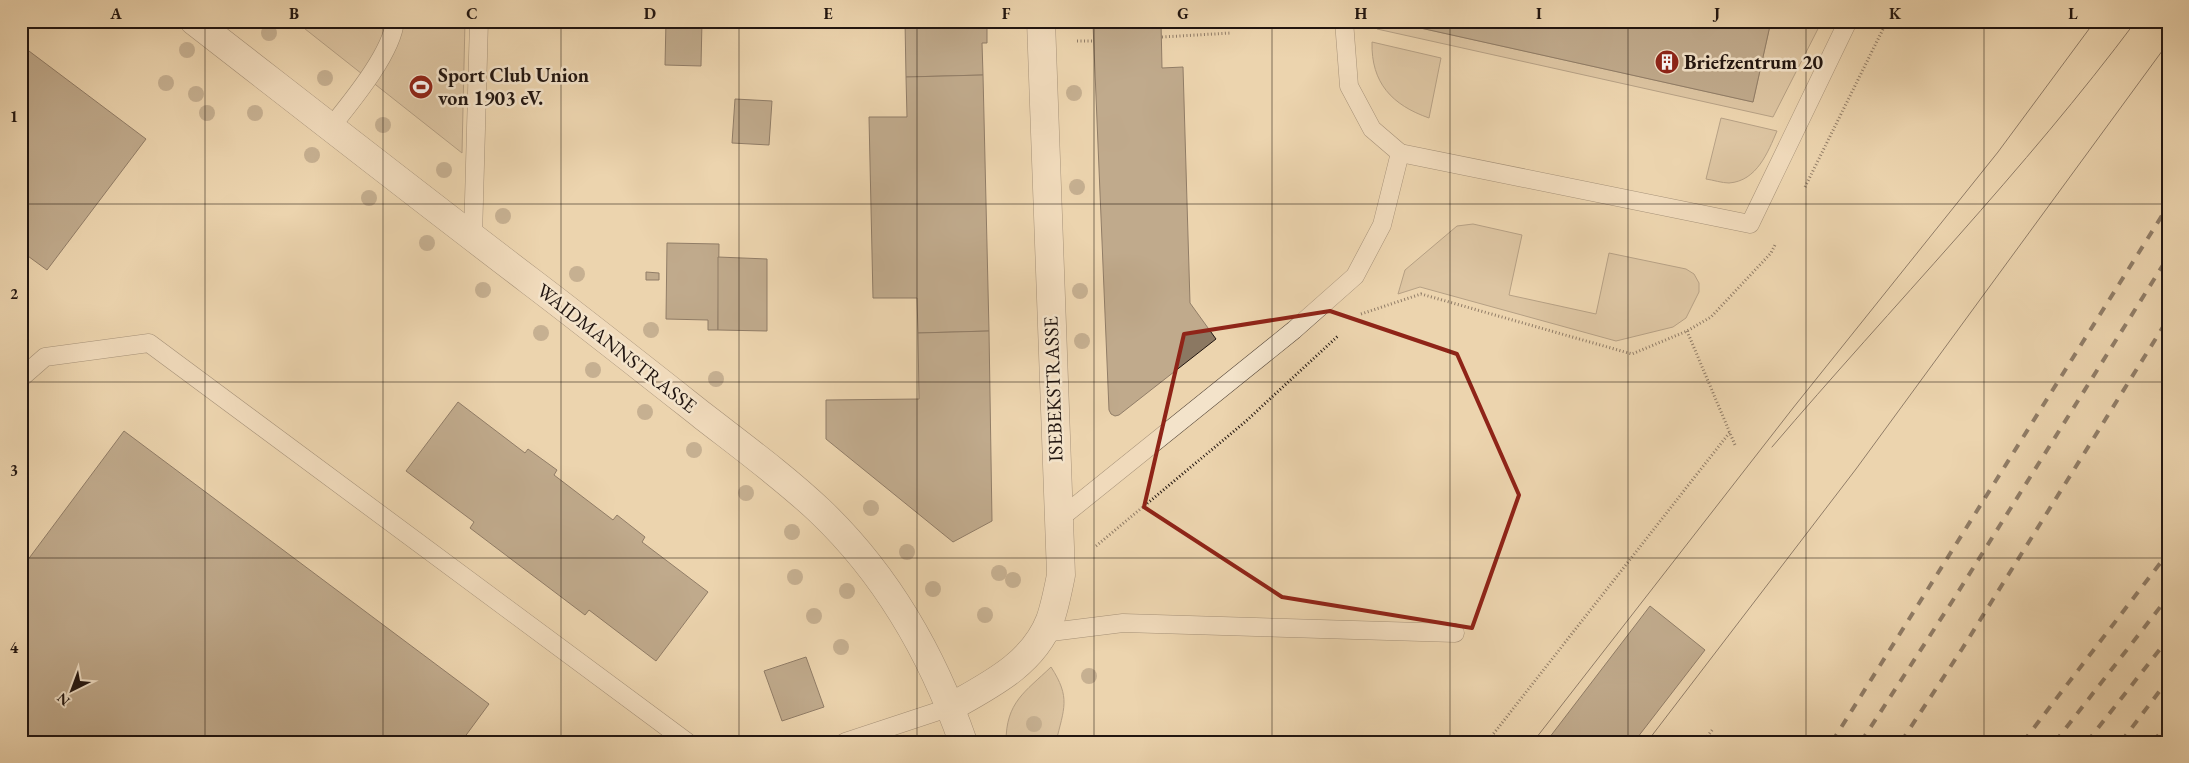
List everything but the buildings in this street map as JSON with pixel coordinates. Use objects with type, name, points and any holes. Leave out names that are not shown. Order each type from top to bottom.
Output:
[{"type":"street","name":"WAIDMANNSTRASSE","points":[[194,21],[592,328],[789,484],[821,512],[874,572],[905,616],[929,658],[951,707],[963,742]]},
{"type":"street","name":"ISEBEKSTRASSE","points":[[951,707],[1015,668],[1036,646],[1050,620],[1061,575],[1041,21]]},
{"type":"lane","points":[[331,127],[368,80],[394,32],[395,21]]},
{"type":"lane","points":[[473,236],[479,21]]},
{"type":"lane","points":[[1344,21],[1349,86],[1372,129],[1400,153],[1750,224],[1848,21]]},
{"type":"lane","points":[[1058,520],[1294,330],[1355,276],[1382,225],[1400,153]]},
{"type":"lane","points":[[21,378],[45,357],[149,343],[687,742]]},
{"type":"lane","points":[[1043,633],[1123,623],[1455,633]]},
{"type":"lane","points":[[846,742],[951,707]]},
{"type":"path","points":[[1803,190],[1887,21]]},
{"type":"path","points":[[1162,37],[1231,33]]},
{"type":"path","points":[[1356,319],[1362,313],[1420,294],[1632,354],[1687,331],[1711,317],[1772,253],[1781,235]]},
{"type":"path","points":[[1687,331],[1735,445]]},
{"type":"path","points":[[1061,575],[1245,422],[1343,332]]},
{"type":"path","points":[[1487,742],[1730,432]]},
{"type":"path","points":[[1703,742],[1713,729]]},
{"type":"highlighted area","points":[[1330,311],[1457,354],[1519,495],[1472,628],[1282,597],[1144,507],[1184,334]]},
{"type":"shaded area","name":"Sport Club Union von 1903 eV.","points":[[295,21],[465,21],[462,153]]},
{"type":"shaded area","points":[[1377,21],[1389,21],[1753,102],[1771,21],[1822,21],[1773,117],[1377,29]]},
{"type":"shaded area","points":[[1372,42],[1441,58],[1429,118],[1404,106],[1386,90],[1375,69]]},
{"type":"shaded area","points":[[1721,118],[1777,131],[1770,148],[1760,164],[1747,177],[1739,181],[1726,183],[1706,179]]},
{"type":"shaded area","points":[[1473,224],[1522,235],[1509,295],[1596,314],[1609,253],[1686,269],[1694,274],[1699,283],[1699,292],[1686,318],[1673,327],[1616,341],[1420,287],[1398,294],[1405,270],[1457,226]]},
{"type":"shaded area","points":[[1051,667],[1061,687],[1064,703],[1056,742],[1006,742],[1009,717],[1013,707],[1025,691]]},
{"type":"tram line","points":[[1533,742],[1793,408],[1998,152],[2095,21]]},
{"type":"tram line","points":[[1772,447],[2004,184],[2093,77],[2136,21]]},
{"type":"tram line","points":[[1647,742],[1856,469],[2168,43]]},
{"type":"railway","points":[[1832,742],[2168,206]]},
{"type":"railway","points":[[1861,742],[1955,597],[2168,257]]},
{"type":"railway","points":[[1901,742],[1962,649],[2168,319]]},
{"type":"railway","points":[[2023,742],[2168,553]]},
{"type":"railway","points":[[2055,742],[2168,597]]},
{"type":"railway","points":[[2087,742],[2168,639]]},
{"type":"railway","points":[[2121,742],[2168,680]]},
{"type":"railway","points":[[2153,742],[2168,723]]},
{"type":"place","name":"Briefzentrum 20","points":[[1667,62]]},
{"type":"place","name":"Sport Club Union von 1903 eV.","points":[[421,87]]}]
